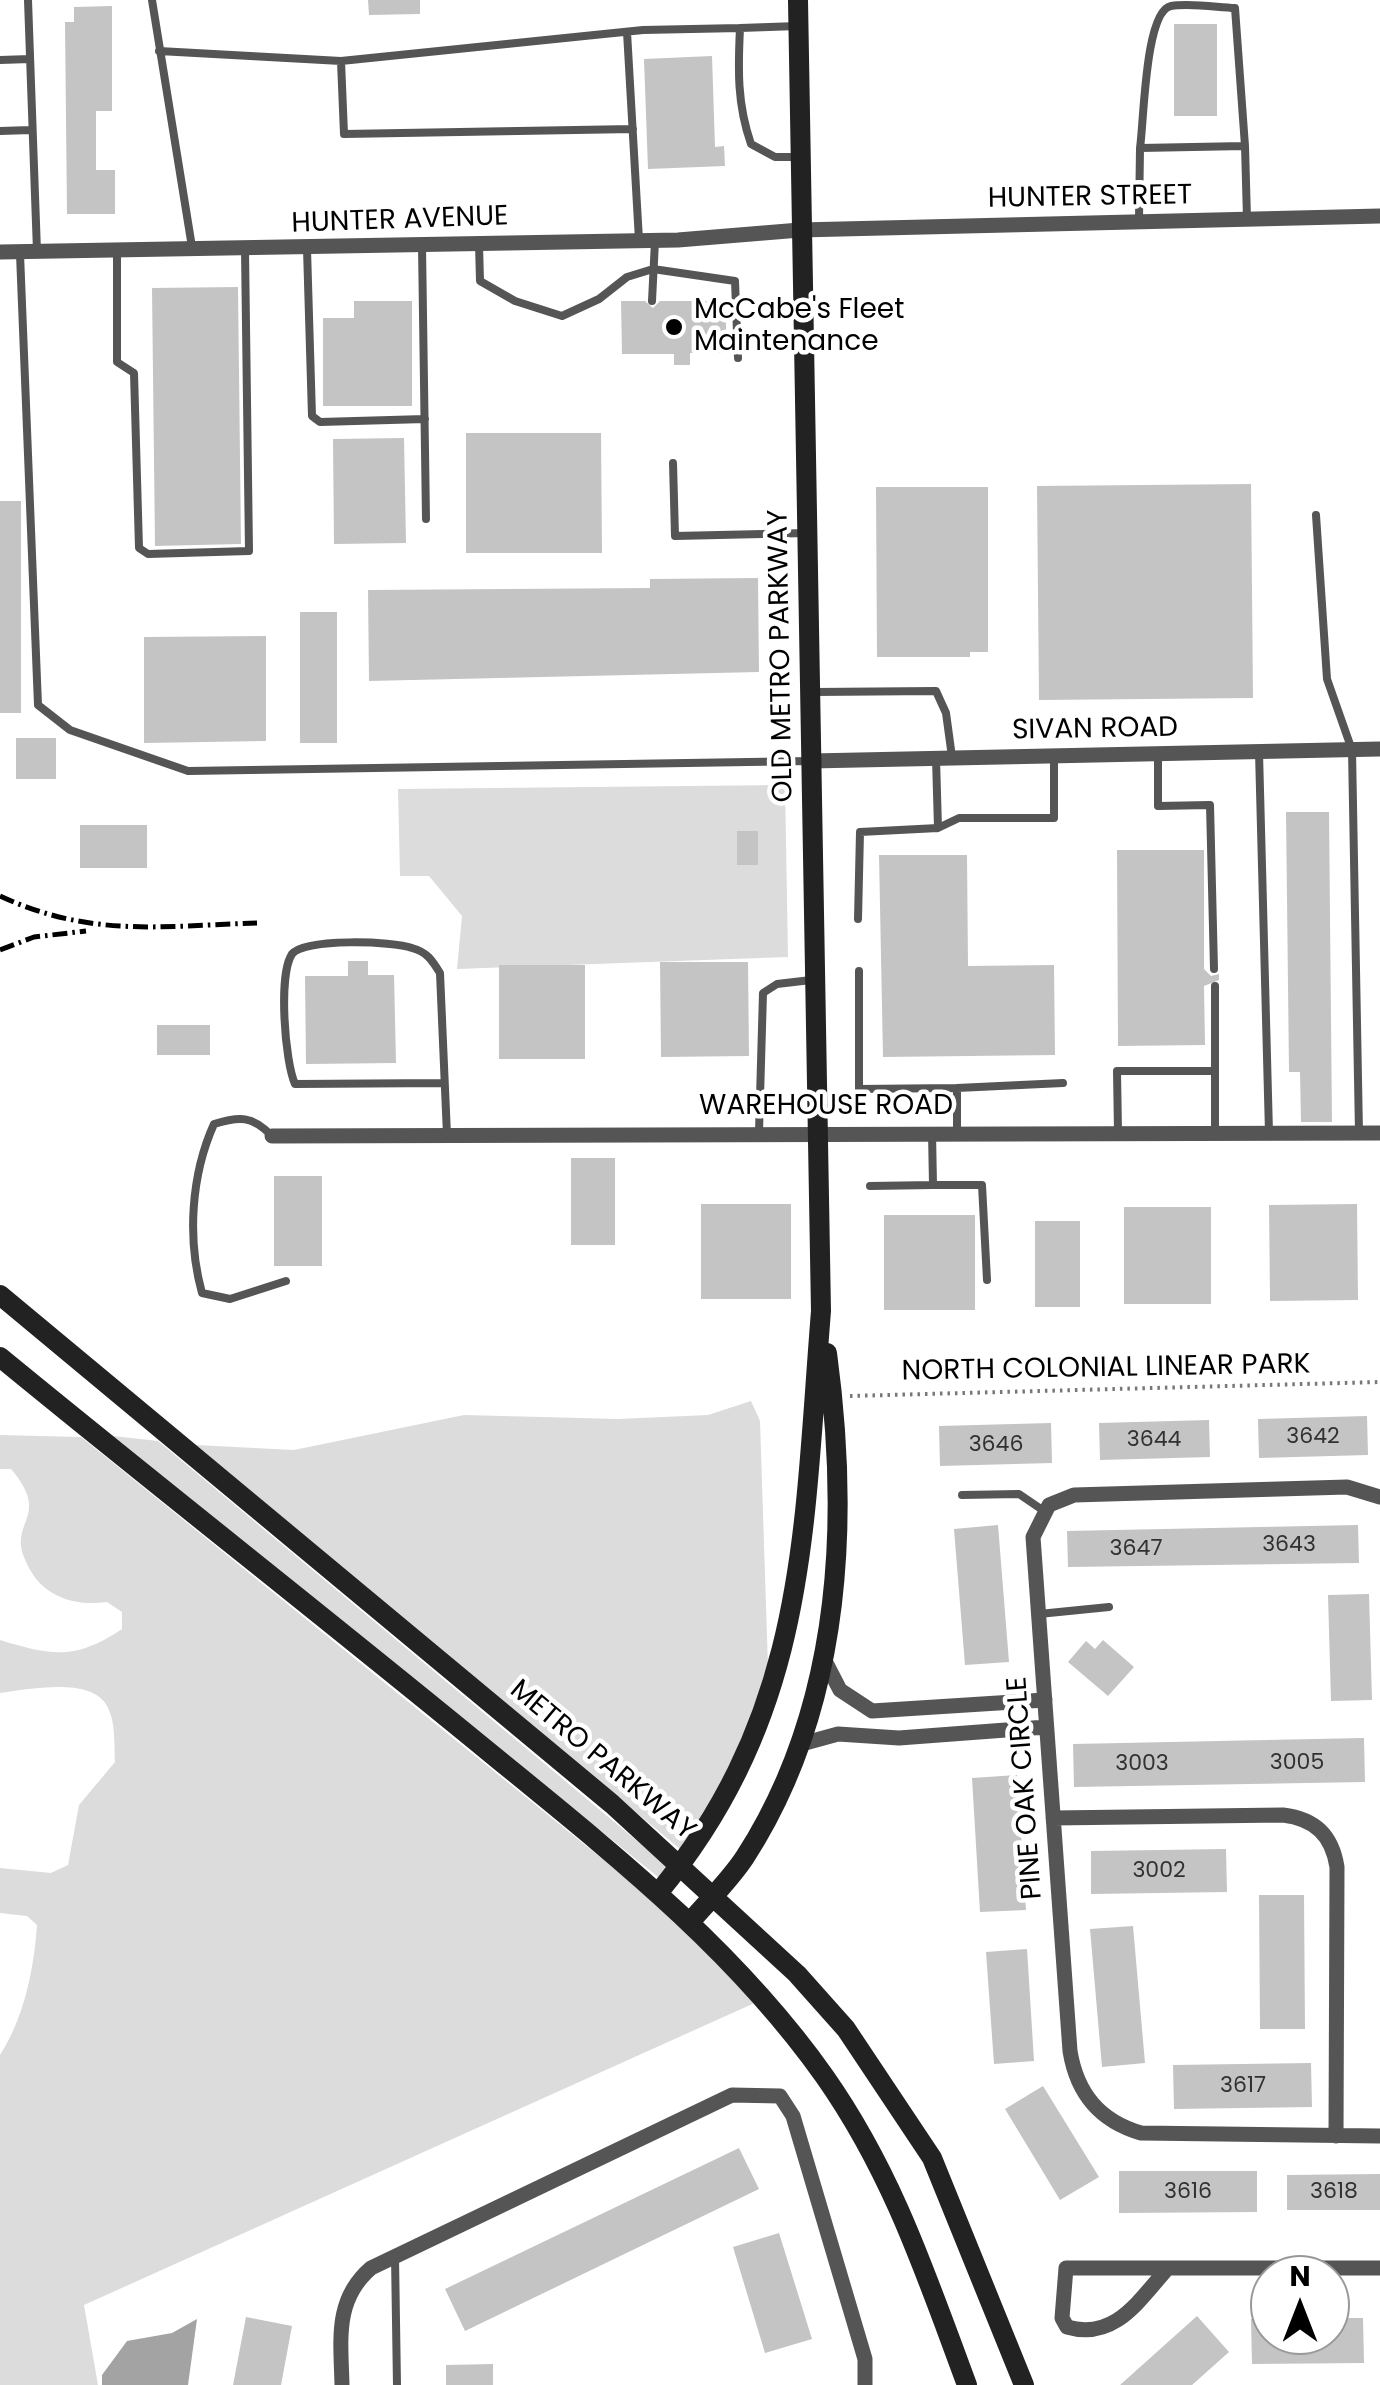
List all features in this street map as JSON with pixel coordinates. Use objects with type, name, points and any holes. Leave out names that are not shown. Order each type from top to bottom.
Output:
[{"type":"main road","name":"OLD METRO PARKWAY","points":[[659,1892],[682,1864],[742,1769],[771,1693],[796,1588],[822,1311],[798,0]]},
{"type":"main road","name":"METRO PARKWAY","points":[[0,1295],[682,1864],[712,1897],[797,1974],[846,2030],[897,2100],[932,2158],[1024,2385]]},
{"type":"main road","name":"OLD METRO PARKWAY","points":[[691,1921],[745,1856],[798,1745],[824,1661],[838,1544],[833,1396],[822,1311]]},
{"type":"main road","points":[[0,1357],[691,1921],[787,2028],[854,2120],[896,2196],[967,2385]]},
{"type":"main road","points":[[809,1480],[819,1480],[828,1497],[838,1544]]},
{"type":"street","name":"HUNTER STREET","points":[[800,230],[1380,216]]},
{"type":"street","name":"HUNTER AVENUE","points":[[0,252],[647,240],[800,230]]},
{"type":"street","name":"SIVAN ROAD","points":[[811,761],[1380,749]]},
{"type":"street","name":"WAREHOUSE ROAD","points":[[272,1136],[1380,1133]]},
{"type":"street","points":[[1044,1511],[1074,1495],[1347,1487],[1380,1497]]},
{"type":"street","name":"PINE OAK CIRCLE","points":[[1044,1511],[1033,1537],[1037,1614],[1070,2051],[1087,2100],[1125,2128],[1158,2136],[1380,2136]]},
{"type":"street","points":[[824,1661],[840,1690],[872,1711],[1045,1700]]},
{"type":"street","points":[[982,1704],[984,1731]]},
{"type":"street","points":[[872,1711],[874,1736]]},
{"type":"street","points":[[798,1745],[838,1734],[874,1736],[1046,1727]]},
{"type":"street","points":[[1053,1818],[1283,1815],[1309,1821],[1326,1835],[1337,1868],[1336,2136]]},
{"type":"street","points":[[342,2385],[344,2302],[355,2282],[370,2268],[732,2095],[780,2096],[793,2116],[865,2359],[865,2385]]},
{"type":"street","points":[[1168,2268],[1120,2321],[1104,2330],[1067,2327],[1062,2318],[1066,2268],[1168,2268],[1380,2268]]},
{"type":"lane","points":[[28,0],[28,251],[38,704],[70,730],[188,772],[811,761]]},
{"type":"lane","points":[[152,0],[192,251]]},
{"type":"lane","points":[[1139,221],[1140,148],[1151,35],[1157,14],[1168,6],[1235,8],[1247,219]]},
{"type":"lane","points":[[159,50],[342,60],[628,32],[798,26]]},
{"type":"lane","points":[[740,28],[740,114],[750,144],[775,157],[800,157]]},
{"type":"lane","points":[[628,32],[633,129],[653,269],[652,301]]},
{"type":"lane","points":[[0,60],[30,59]]},
{"type":"lane","points":[[342,60],[344,134],[633,129]]},
{"type":"lane","points":[[0,132],[31,130]]},
{"type":"lane","points":[[1140,148],[1245,146]]},
{"type":"lane","points":[[479,244],[480,282],[515,302],[562,316],[599,299],[626,278],[653,269],[735,280],[738,358]]},
{"type":"lane","points":[[422,246],[426,519]]},
{"type":"lane","points":[[307,249],[312,416],[320,422],[425,419]]},
{"type":"lane","points":[[118,251],[117,362],[134,373],[139,548],[148,554],[248,550],[244,250]]},
{"type":"lane","points":[[673,463],[675,536],[806,533]]},
{"type":"lane","points":[[1316,516],[1328,679],[1352,750],[1358,1133]]},
{"type":"lane","points":[[810,692],[936,691],[946,712],[938,828]]},
{"type":"lane","points":[[1259,752],[1269,1132]]},
{"type":"lane","points":[[1158,754],[1158,806],[1210,805],[1214,969]]},
{"type":"lane","points":[[858,920],[860,832],[938,828],[959,818],[1054,818],[1054,756]]},
{"type":"lane","points":[[444,1083],[295,1084],[287,1066],[286,976],[292,955],[307,943],[410,946],[430,956],[440,973],[446,1135]]},
{"type":"lane","points":[[859,971],[859,1088],[1064,1083]]},
{"type":"lane","points":[[759,1132],[764,993],[777,984],[816,980]]},
{"type":"lane","points":[[1214,986],[1215,1132]]},
{"type":"lane","points":[[1118,1132],[1118,1072],[1215,1071]]},
{"type":"lane","points":[[957,1088],[957,1132]]},
{"type":"lane","points":[[272,1136],[259,1123],[240,1116],[214,1124],[196,1186],[195,1267],[202,1293],[230,1299],[286,1282]]},
{"type":"lane","points":[[932,1132],[933,1184]]},
{"type":"lane","points":[[870,1186],[982,1184],[987,1280]]},
{"type":"lane","points":[[962,1494],[1018,1494],[1044,1511]]},
{"type":"lane","points":[[1037,1614],[1109,1607]]},
{"type":"lane","points":[[395,2256],[398,2385]]},
{"type":"path","name":"NORTH COLONIAL LINEAR PARK","points":[[833,1396],[1380,1382]]},
{"type":"shaded area","points":[[785,785],[788,957],[457,969],[462,916],[429,876],[400,876],[398,789]]},
{"type":"shaded area","points":[[751,1401],[760,1421],[768,1667],[734,1764],[680,1849],[196,1445],[294,1450],[464,1415],[618,1419],[708,1415]]},
{"type":"shaded area","points":[[0,1435],[81,1437],[653,1900],[759,2001],[84,2305],[98,2385],[0,2385],[0,2055],[26,1993],[37,1925],[27,1916],[0,1913],[0,1868],[51,1873],[68,1865],[79,1805],[115,1762],[113,1726],[107,1706],[87,1691],[58,1687],[0,1693],[0,1640],[49,1652],[77,1650],[122,1629],[122,1612],[107,1602],[81,1602],[57,1596],[30,1570],[21,1545],[28,1498],[11,1469],[0,1469]]},
{"type":"shaded area","points":[[113,1436],[158,1441],[667,1866],[658,1877]]},
{"type":"shaded area","points":[[197,2319],[188,2385],[102,2385],[102,2375],[127,2341],[172,2333]]},
{"type":"building","points":[[368,0],[420,0],[420,14],[369,15]]},
{"type":"building","points":[[112,6],[112,111],[96,111],[96,170],[115,170],[115,214],[67,214],[65,22],[74,22],[74,7]]},
{"type":"building","points":[[1174,24],[1217,24],[1217,116],[1174,116]]},
{"type":"building","points":[[712,56],[715,147],[724,146],[725,166],[648,169],[644,59]]},
{"type":"building","points":[[238,287],[241,544],[155,546],[152,288]]},
{"type":"building","points":[[354,301],[412,301],[412,406],[323,406],[323,318],[354,318]]},
{"type":"building","name":"McCabe's Fleet Maintenance","points":[[621,301],[645,301],[653,308],[660,301],[726,301],[726,353],[690,353],[690,365],[674,365],[674,354],[622,354]]},
{"type":"building","points":[[466,433],[601,433],[602,553],[466,553]]},
{"type":"building","points":[[404,438],[406,543],[334,544],[333,439]]},
{"type":"building","points":[[1251,484],[1253,698],[1039,700],[1037,486]]},
{"type":"building","points":[[876,487],[988,487],[988,652],[970,652],[970,657],[877,657]]},
{"type":"building","points":[[0,501],[21,501],[21,713],[0,713]]},
{"type":"building","points":[[758,578],[759,672],[369,681],[368,590],[650,588],[650,579]]},
{"type":"building","points":[[300,612],[337,612],[337,743],[300,743]]},
{"type":"building","points":[[266,636],[266,741],[144,743],[144,637]]},
{"type":"building","points":[[16,738],[56,738],[56,779],[16,779]]},
{"type":"building","points":[[1286,812],[1329,812],[1332,1122],[1301,1122],[1300,1072],[1289,1072]]},
{"type":"building","points":[[80,825],[147,825],[147,868],[80,868]]},
{"type":"building","points":[[737,831],[758,831],[758,865],[737,865]]},
{"type":"building","points":[[1117,850],[1204,850],[1204,969],[1211,976],[1219,974],[1219,980],[1204,986],[1205,1045],[1118,1046]]},
{"type":"building","points":[[879,855],[967,855],[968,966],[1054,965],[1055,1055],[883,1057]]},
{"type":"building","points":[[348,961],[368,961],[368,975],[394,975],[396,1063],[306,1064],[305,976],[348,976]]},
{"type":"building","points":[[660,962],[748,962],[749,1056],[661,1057]]},
{"type":"building","points":[[499,965],[585,965],[585,1059],[499,1059]]},
{"type":"building","points":[[157,1025],[210,1025],[210,1055],[157,1055]]},
{"type":"building","points":[[571,1158],[615,1158],[615,1245],[571,1245]]},
{"type":"building","points":[[274,1176],[322,1176],[322,1266],[274,1266]]},
{"type":"building","points":[[701,1204],[791,1204],[791,1299],[701,1299]]},
{"type":"building","points":[[1357,1204],[1358,1300],[1270,1301],[1269,1205]]},
{"type":"building","points":[[1124,1207],[1211,1207],[1211,1304],[1124,1304]]},
{"type":"building","points":[[884,1215],[975,1215],[975,1310],[884,1310]]},
{"type":"building","points":[[1035,1221],[1080,1221],[1080,1307],[1035,1307]]},
{"type":"building","points":[[1367,1416],[1368,1455],[1259,1458],[1258,1419]]},
{"type":"building","points":[[1209,1420],[1210,1457],[1100,1460],[1099,1423]]},
{"type":"building","points":[[1051,1423],[1052,1463],[940,1466],[939,1426]]},
{"type":"building","points":[[998,1525],[1009,1662],[965,1665],[954,1529]]},
{"type":"building","points":[[1358,1525],[1359,1563],[1068,1567],[1067,1531]]},
{"type":"building","points":[[1369,1594],[1372,1700],[1331,1701],[1328,1595]]},
{"type":"building","points":[[1103,1640],[1134,1667],[1108,1696],[1068,1662],[1086,1641],[1095,1649]]},
{"type":"building","points":[[1364,1738],[1365,1782],[1074,1787],[1073,1744]]},
{"type":"building","points":[[1017,1775],[1026,1910],[980,1912],[972,1778]]},
{"type":"building","points":[[1226,1849],[1227,1892],[1091,1894],[1091,1851]]},
{"type":"building","points":[[1259,1895],[1304,1895],[1305,2029],[1260,2029]]},
{"type":"building","points":[[1133,1926],[1145,2063],[1102,2067],[1090,1929]]},
{"type":"building","points":[[1027,1949],[1034,2061],[994,2064],[986,1952]]},
{"type":"building","points":[[1311,2063],[1312,2107],[1174,2109],[1173,2065]]},
{"type":"building","points":[[1043,2086],[1099,2177],[1060,2200],[1005,2109]]},
{"type":"building","points":[[739,2148],[759,2189],[465,2331],[445,2289]]},
{"type":"building","points":[[1119,2171],[1257,2171],[1257,2212],[1119,2213]]},
{"type":"building","points":[[1380,2174],[1380,2210],[1287,2210],[1287,2175]]},
{"type":"building","points":[[779,2233],[812,2339],[765,2353],[733,2247]]},
{"type":"building","points":[[1197,2316],[1229,2352],[1192,2385],[1120,2385]]},
{"type":"building","points":[[246,2317],[292,2326],[281,2385],[233,2385]]},
{"type":"building","points":[[1350,2318],[1363,2318],[1364,2363],[1252,2364],[1252,2355],[1350,2355]]},
{"type":"building","points":[[493,2364],[493,2385],[446,2385],[446,2365]]},
{"type":"railway","points":[[0,896],[33,909],[96,924],[157,927],[257,923]]},
{"type":"railway","points":[[0,950],[34,937],[86,931]]},
{"type":"place","name":"McCabe's Fleet Maintenance","points":[[674,327]]}]
